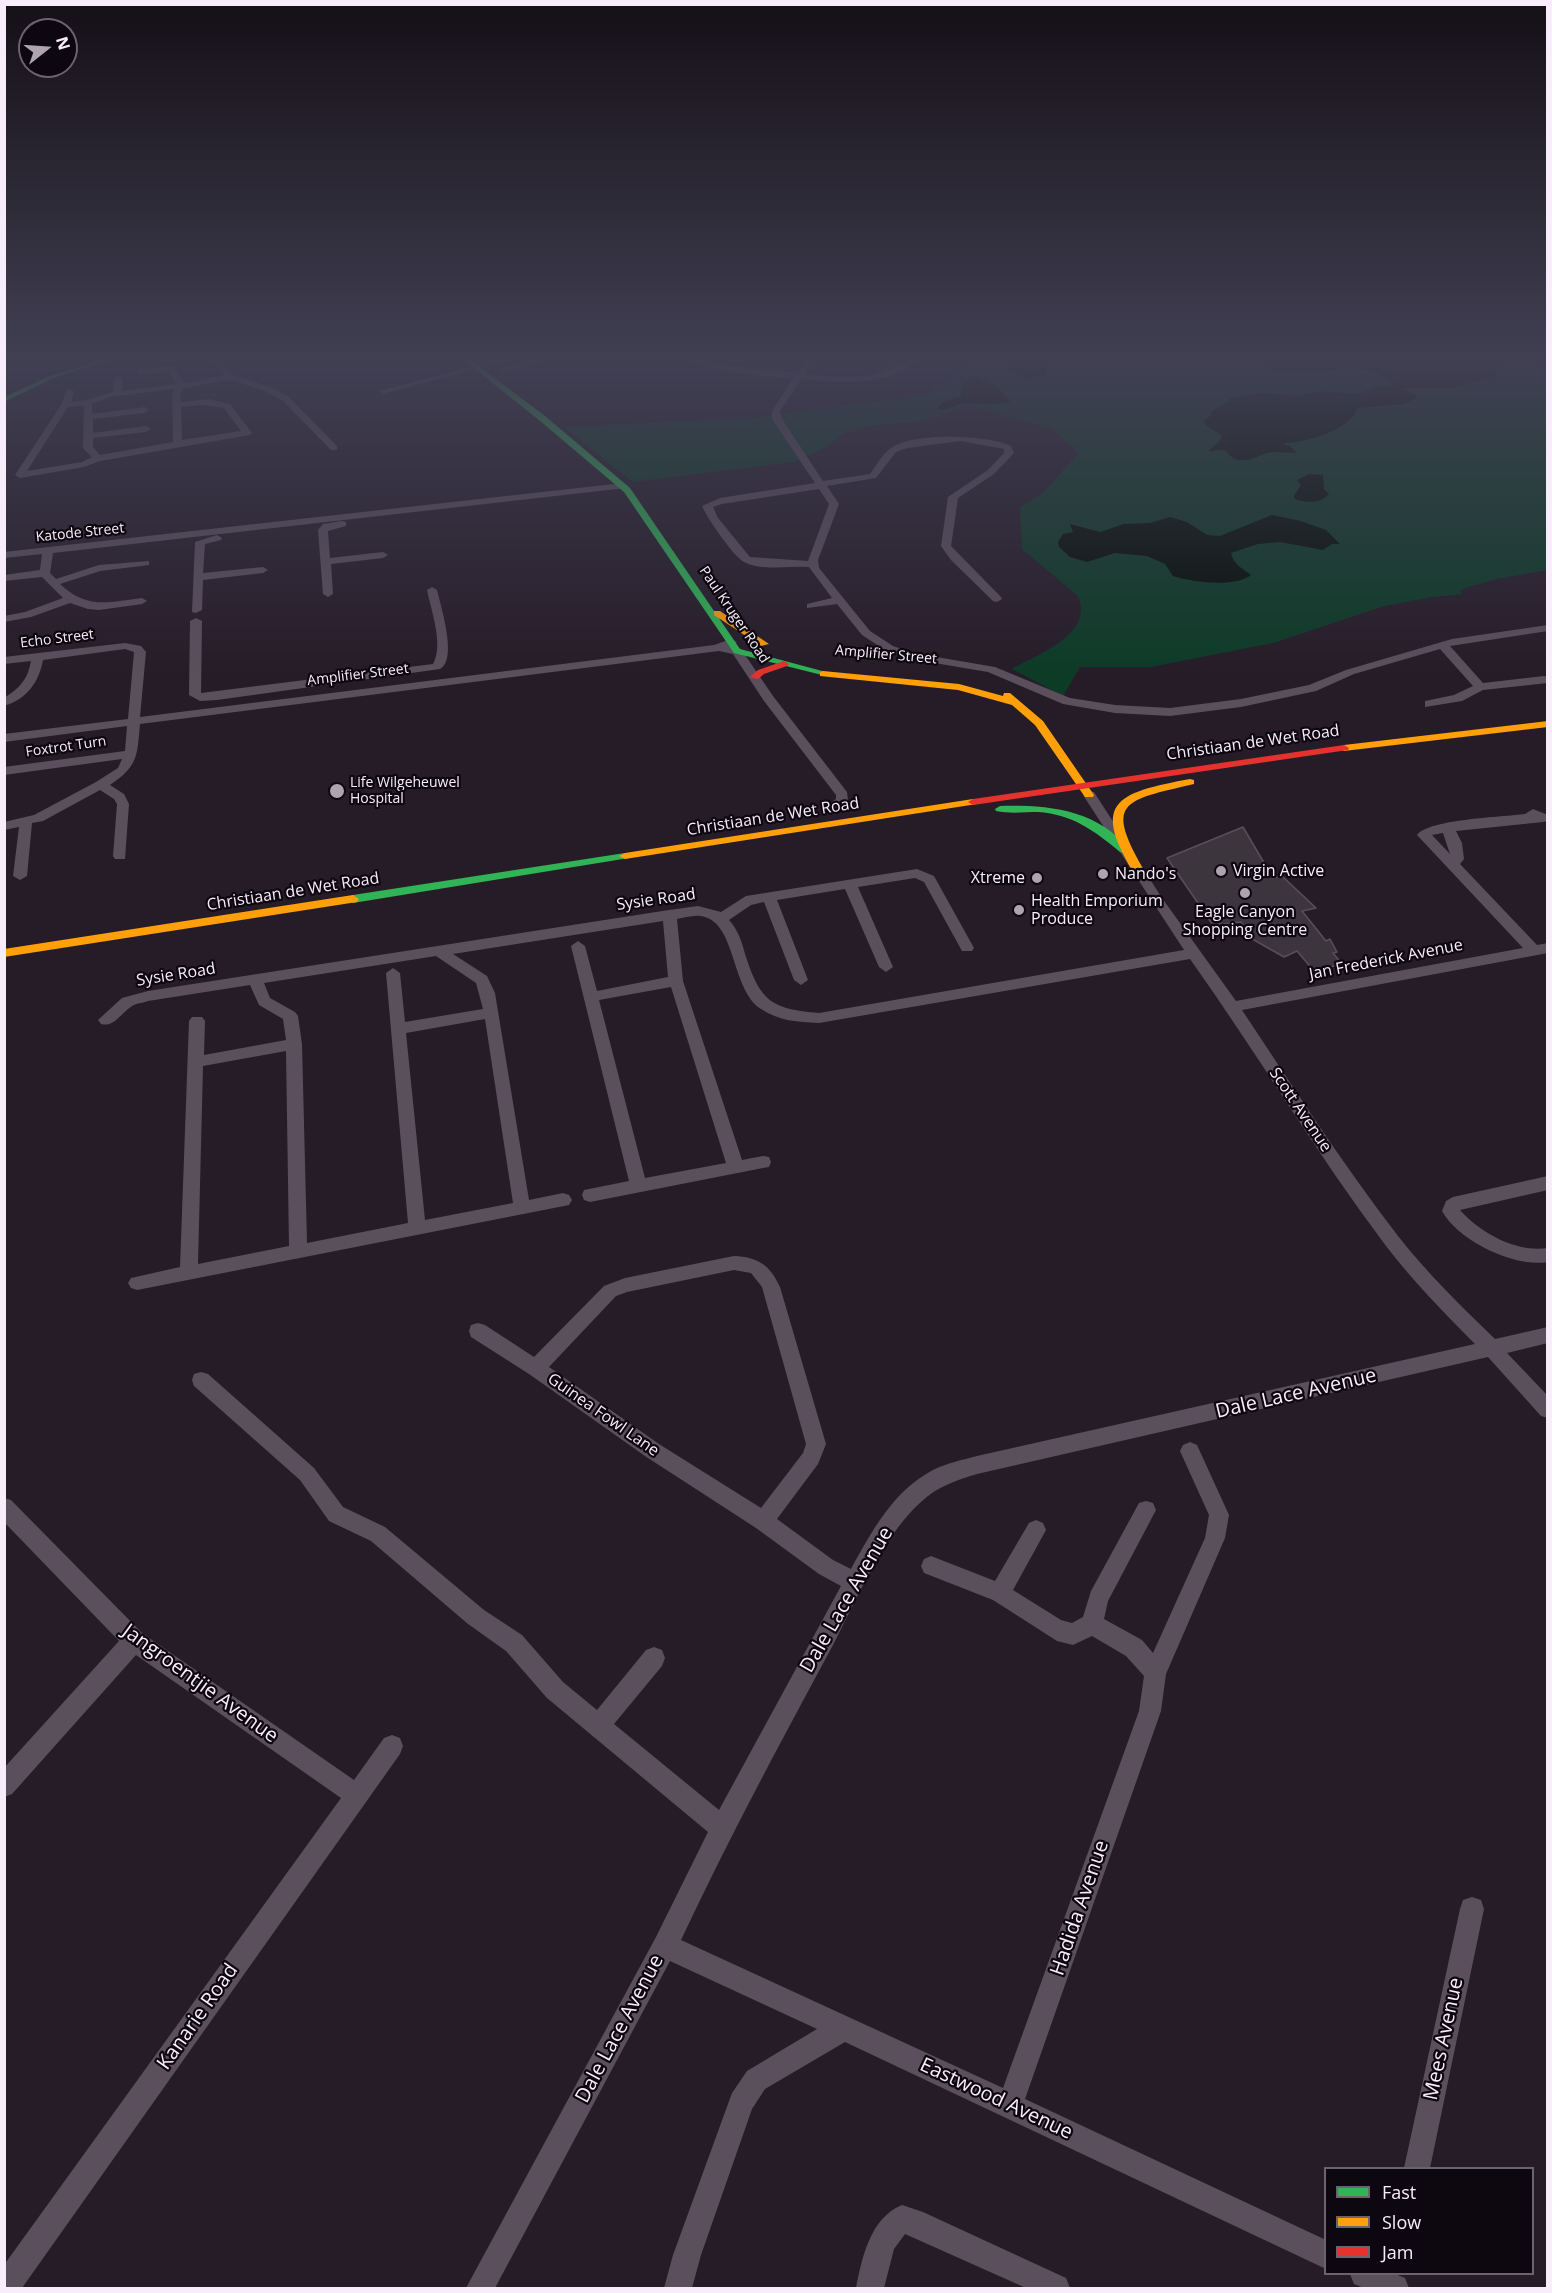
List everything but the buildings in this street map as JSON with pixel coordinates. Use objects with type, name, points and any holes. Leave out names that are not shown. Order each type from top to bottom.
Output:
[{"type":"main road","name":"Paul Kruger Road","points":[[598,465],[623,486],[638,504],[734,647]]},
{"type":"main road","points":[[710,610],[764,644]]},
{"type":"main road","name":"Amplifier Street","points":[[734,647],[764,644],[804,662],[833,668],[960,679],[998,691],[1012,698],[1039,723],[1086,790]]},
{"type":"main road","name":"Amplifier Street","points":[[734,647],[784,664],[835,676],[958,686],[983,691],[1017,704]]},
{"type":"main road","points":[[755,677],[761,672],[784,664]]},
{"type":"main road","points":[[1039,723],[1065,751],[1092,767],[1138,776]]},
{"type":"main road","name":"Christiaan de Wet Road","points":[[1086,790],[1138,776],[1423,737],[1548,724]]},
{"type":"main road","points":[[994,804],[1051,773],[1051,738]]},
{"type":"main road","name":"Christiaan de Wet Road","points":[[4,953],[1086,790],[1209,777],[1392,748],[1523,741]]},
{"type":"main road","points":[[1141,875],[1117,827],[1116,816],[1121,804],[1145,793],[1209,777]]},
{"type":"main road","points":[[994,804],[1074,813],[1092,821],[1125,851]]},
{"type":"main road","name":"Christiaan de Wet Road","points":[[4,963],[994,804]]},
{"type":"street","points":[[26,465],[20,475],[78,465]]},
{"type":"street","points":[[809,465],[833,501],[834,507],[813,564],[820,577],[866,633],[889,648],[911,656],[991,669],[1067,701],[1115,710],[1170,712],[1241,703],[1312,688],[1350,672],[1443,645],[1548,628]]},
{"type":"street","points":[[813,564],[757,562],[746,559],[706,507],[720,501],[811,488],[822,484],[873,476],[881,465]]},
{"type":"street","points":[[998,465],[954,497],[945,542],[950,552],[998,599]]},
{"type":"street","name":"Katode Street","points":[[4,555],[623,486]]},
{"type":"street","points":[[328,594],[324,562],[324,527],[357,522],[392,522],[396,519],[394,512]]},
{"type":"street","points":[[275,525],[276,532],[268,536],[236,536],[202,541],[196,616],[194,693],[196,696],[217,696],[440,665],[442,657],[439,628],[432,590]]},
{"type":"street","points":[[48,550],[45,573],[53,583],[82,606],[142,601]]},
{"type":"street","points":[[324,562],[383,555]]},
{"type":"street","points":[[53,583],[99,568],[145,563]]},
{"type":"street","points":[[198,577],[263,570]]},
{"type":"street","points":[[4,578],[45,573]]},
{"type":"street","points":[[4,619],[27,615],[71,599]]},
{"type":"street","points":[[811,606],[838,600]]},
{"type":"street","points":[[1443,645],[1480,687]]},
{"type":"street","name":"Echo Street","points":[[4,661],[132,646],[140,652],[134,721]]},
{"type":"street","name":"Amplifier Street","points":[[4,738],[319,696],[734,647]]},
{"type":"street","name":"Paul Kruger Road","points":[[734,647],[768,698],[842,795],[842,801],[829,808]]},
{"type":"street","points":[[4,703],[30,686],[38,657]]},
{"type":"street","points":[[1429,704],[1458,698],[1480,687],[1544,680]]},
{"type":"street","points":[[318,683],[319,696]]},
{"type":"street","points":[[4,826],[26,822],[45,815],[101,784],[125,767],[131,754],[134,721]]},
{"type":"street","name":"Foxtrot Turn","points":[[4,771],[131,754]]},
{"type":"street","points":[[101,784],[119,797],[123,804],[120,856]]},
{"type":"street","name":"Scott Avenue","points":[[1086,790],[1326,1150],[1393,1242],[1438,1295],[1548,1410]]},
{"type":"street","points":[[1529,818],[1448,828],[1426,832],[1424,835],[1540,949]]},
{"type":"street","points":[[20,876],[26,822]]},
{"type":"street","points":[[1448,828],[1455,843],[1457,859],[1452,864]]},
{"type":"street","points":[[967,948],[929,879],[924,874],[910,873],[746,901],[723,918],[754,994],[770,1008],[802,1018],[819,1018],[1194,953]]},
{"type":"street","points":[[849,883],[886,967]]},
{"type":"street","points":[[769,896],[801,980]]},
{"type":"street","name":"Sysie Road","points":[[106,1020],[127,1002],[136,999],[669,915],[706,910],[723,918]]},
{"type":"street","points":[[669,915],[676,981],[736,1167]]},
{"type":"street","points":[[578,946],[638,1185]]},
{"type":"street","name":"Jan Frederick Avenue","points":[[1232,1007],[1540,949]]},
{"type":"street","points":[[440,952],[482,980],[488,993],[522,1207]]},
{"type":"street","points":[[393,973],[417,1226]]},
{"type":"street","points":[[256,981],[264,1001],[290,1016],[294,1044],[298,1251]]},
{"type":"street","points":[[590,997],[676,981]]},
{"type":"street","points":[[398,1029],[491,1013]]},
{"type":"street","points":[[189,1272],[197,1021]]},
{"type":"street","points":[[197,1062],[294,1044]]},
{"type":"street","points":[[590,1195],[763,1162]]},
{"type":"street","points":[[1548,1183],[1459,1202],[1452,1206],[1451,1211],[1461,1224],[1513,1253],[1528,1257],[1548,1255]]},
{"type":"street","points":[[137,1282],[417,1226],[563,1200]]},
{"type":"street","name":"Guinea Fowl Lane","points":[[763,1521],[811,1458],[816,1444],[771,1287],[762,1270],[757,1266],[734,1263],[616,1288],[603,1296],[536,1368],[652,1450],[763,1521],[826,1567],[855,1582]]},
{"type":"street","points":[[478,1330],[536,1368]]},
{"type":"street","name":"Dale Lace Avenue","points":[[480,2289],[665,1946],[722,1828],[877,1542],[902,1507],[920,1489],[942,1476],[977,1465],[1548,1335]]},
{"type":"street","points":[[201,1380],[308,1474],[336,1514],[378,1534],[476,1617],[514,1643],[555,1690],[722,1828]]},
{"type":"street","name":"Hadida Avenue","points":[[1010,2105],[1150,1711],[1155,1673],[1215,1538],[1219,1515],[1190,1451]]},
{"type":"street","name":"Jangroentjie Avenue","points":[[4,1507],[134,1641],[356,1795]]},
{"type":"street","points":[[931,1566],[1000,1593],[1057,1630],[1073,1634],[1092,1624],[1098,1598],[1146,1510]]},
{"type":"street","points":[[1000,1593],[1036,1530]]},
{"type":"street","points":[[1092,1624],[1134,1648],[1155,1673]]},
{"type":"street","points":[[4,1786],[134,1641]]},
{"type":"street","points":[[598,1726],[654,1658]]},
{"type":"street","name":"Kanarie Road","points":[[4,2289],[392,1746]]},
{"type":"street","name":"Mees Avenue","points":[[1417,2167],[1472,1909]]},
{"type":"street","name":"Eastwood Avenue","points":[[665,1946],[1010,2105],[1324,2254]]},
{"type":"street","points":[[678,2289],[691,2244],[748,2088],[756,2080],[844,2028]]},
{"type":"street","points":[[870,2289],[884,2238],[891,2226],[902,2219],[1056,2289]]},
{"type":"street","points":[[1367,2275],[1394,2283]]},
{"type":"green space","points":[[612,465],[771,465],[633,482]]},
{"type":"green space","points":[[1068,465],[1547,465],[1547,570],[1497,579],[1462,589],[1460,591],[1463,594],[1384,606],[1273,643],[1151,667],[1080,667],[1063,696],[1012,669],[1061,641],[1079,621],[1081,609],[1078,596],[1022,549],[1020,508],[1044,492]]},
{"type":"shaded area","points":[[1309,474],[1323,475],[1324,489],[1329,494],[1313,502],[1295,499],[1294,496],[1301,485],[1297,480]]},
{"type":"shaded area","points":[[1272,515],[1301,521],[1326,530],[1340,544],[1332,544],[1323,550],[1280,542],[1258,544],[1231,553],[1236,563],[1251,575],[1235,581],[1213,583],[1173,576],[1165,564],[1147,556],[1115,553],[1087,562],[1070,557],[1059,547],[1058,542],[1063,534],[1073,532],[1070,524],[1100,532],[1124,524],[1150,523],[1170,517],[1187,522],[1207,535],[1220,536]]},
{"type":"traffic: fast","points":[[597,465],[627,490],[737,651],[823,674]]},
{"type":"traffic: fast","points":[[1000,809],[1038,809],[1068,813],[1094,826],[1124,850]]},
{"type":"traffic: fast","points":[[353,899],[625,856]]},
{"type":"traffic: slow","points":[[717,613],[764,644]]},
{"type":"traffic: slow","points":[[823,674],[959,687],[1017,703]]},
{"type":"traffic: slow","points":[[1007,695],[1039,723],[1089,795]]},
{"type":"traffic: slow","points":[[1344,748],[1548,724]]},
{"type":"traffic: slow","points":[[1141,875],[1118,829],[1117,817],[1122,807],[1130,799],[1154,789],[1190,782]]},
{"type":"traffic: slow","points":[[625,856],[973,802]]},
{"type":"traffic: slow","points":[[4,953],[353,899]]},
{"type":"traffic: jam","points":[[755,677],[761,672],[784,664]]},
{"type":"traffic: jam","points":[[973,802],[1344,748]]},
{"type":"place","name":"Life Wilgeheuwel Hospital","points":[[337,791]]},
{"type":"place","name":"Virgin Active","points":[[1221,871]]},
{"type":"place","name":"Nando's","points":[[1103,874]]},
{"type":"place","name":"Xtreme","points":[[1037,878]]},
{"type":"place","name":"Eagle Canyon Shopping Centre","points":[[1245,893]]},
{"type":"place","name":"Health Emporium Produce","points":[[1019,910]]}]
